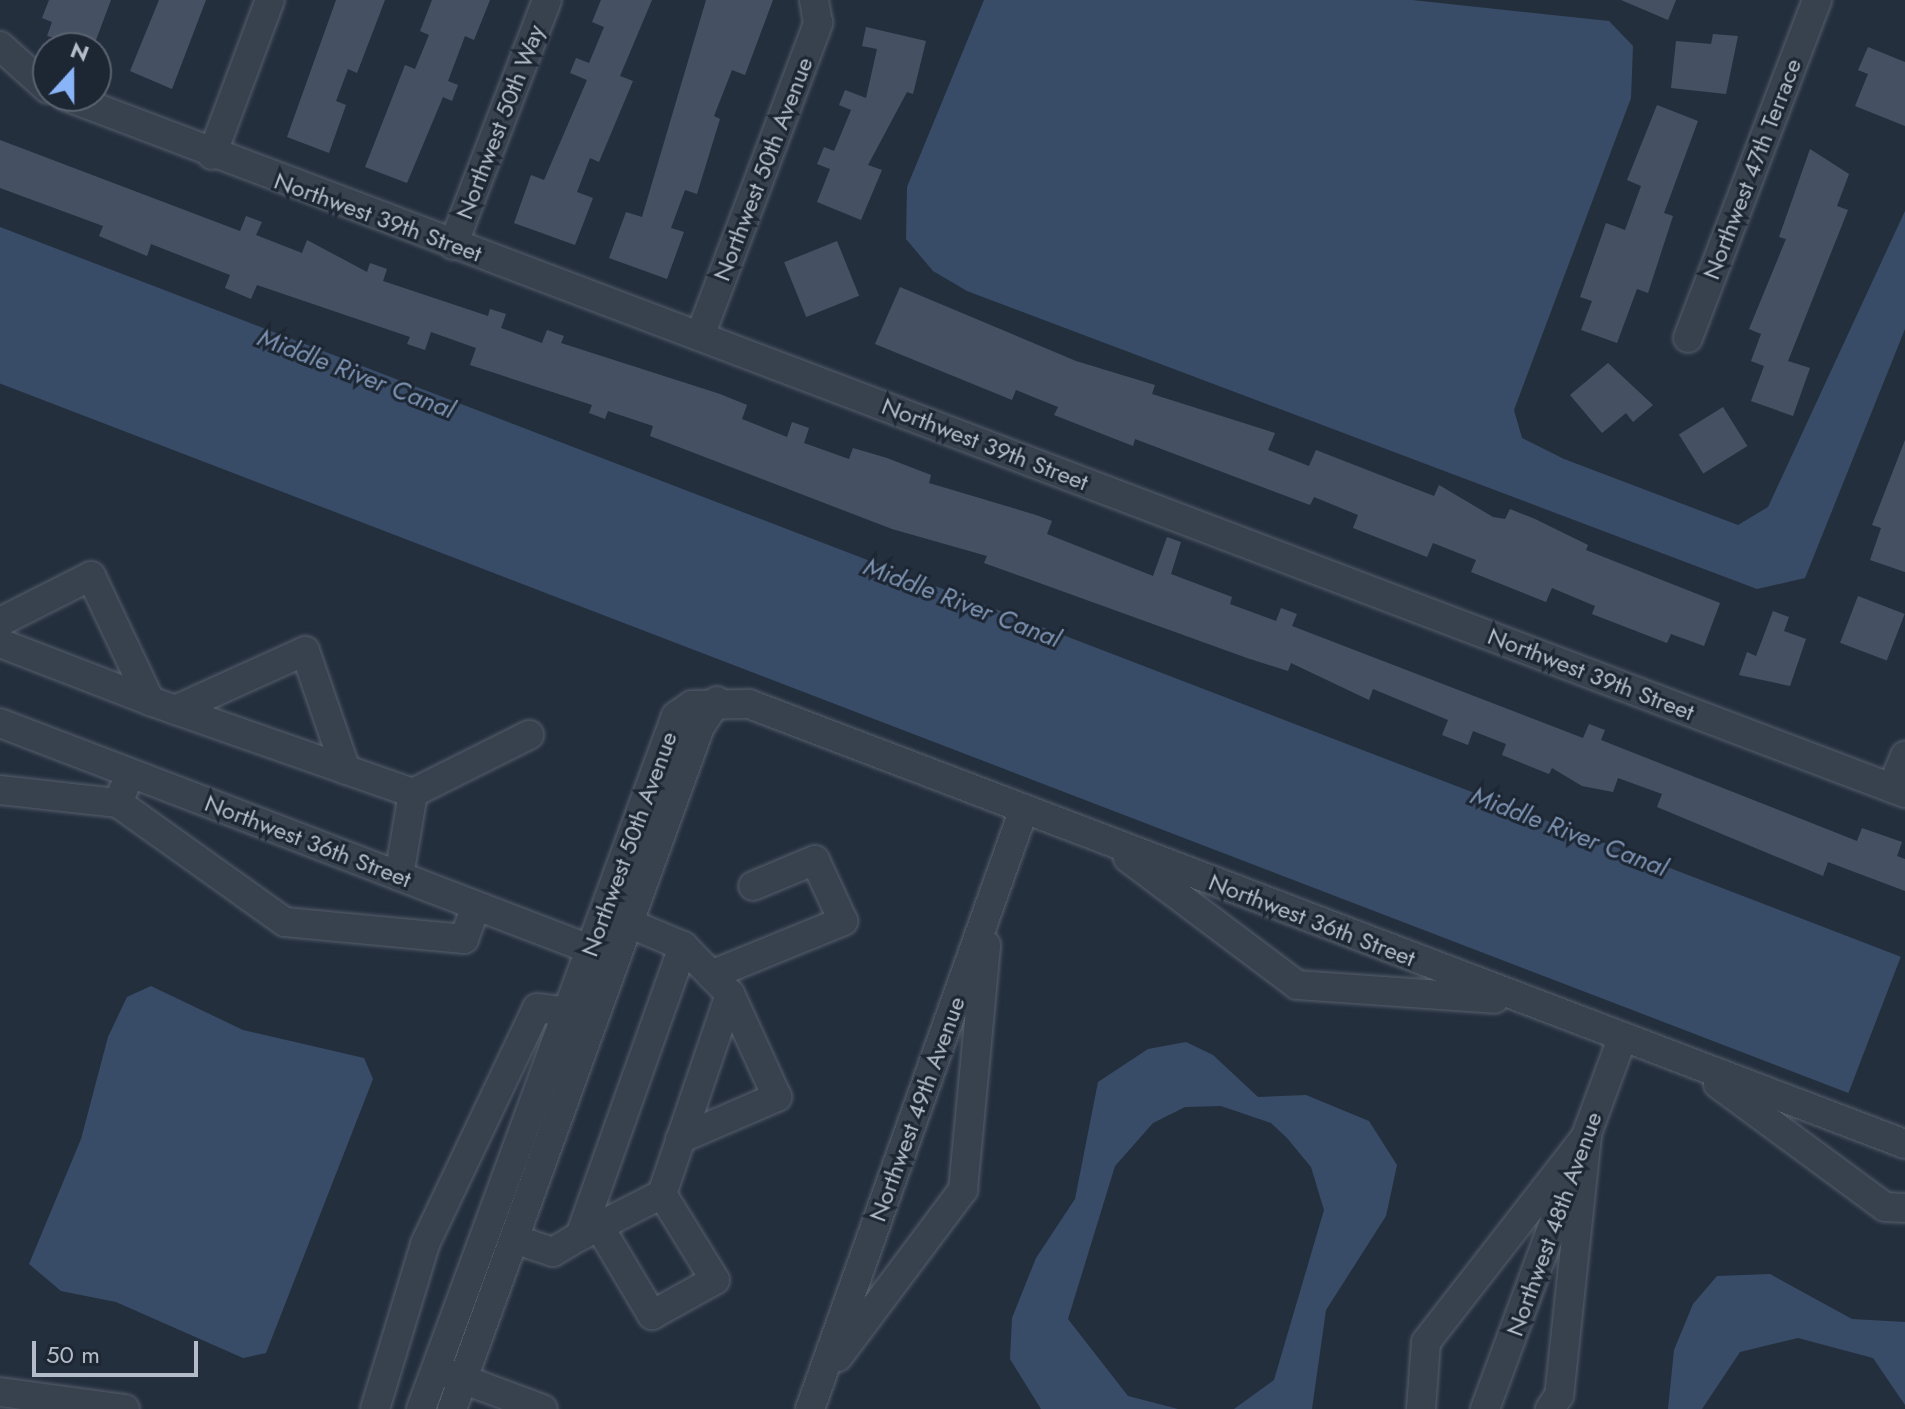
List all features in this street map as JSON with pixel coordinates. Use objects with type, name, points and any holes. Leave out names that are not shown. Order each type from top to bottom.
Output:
[{"type":"street","points":[[212,155],[270,0]]},
{"type":"street","name":"Northwest 50th Way","points":[[453,245],[547,0]]},
{"type":"street","name":"Northwest 50th Avenue","points":[[700,336],[818,23],[814,0]]},
{"type":"street","name":"Northwest 47th Terrace","points":[[1688,338],[1817,0]]},
{"type":"street","points":[[0,46],[32,75]]},
{"type":"street","name":"Northwest 39th Street","points":[[105,112],[1899,790]]},
{"type":"street","points":[[0,622],[91,576],[163,705]]},
{"type":"street","points":[[0,643],[163,705],[413,793],[529,735]]},
{"type":"street","points":[[163,705],[305,651],[346,770]]},
{"type":"street","name":"Northwest 50th Avenue","points":[[421,1409],[582,1013],[616,918],[676,716],[717,701]]},
{"type":"street","name":"Northwest 36th Street","points":[[717,701],[749,704],[1622,1039],[1905,1144]]},
{"type":"street","name":"Northwest 36th Street","points":[[0,723],[603,954]]},
{"type":"street","points":[[1899,790],[1905,756]]},
{"type":"street","points":[[118,803],[129,772]]},
{"type":"street","points":[[0,790],[118,803],[285,922],[464,939],[476,906]]},
{"type":"street","points":[[399,876],[413,793]]},
{"type":"street","name":"Northwest 49th Avenue","points":[[810,1409],[1024,809]]},
{"type":"street","points":[[1101,839],[1297,985],[1523,1001]]},
{"type":"street","points":[[514,1239],[553,1252],[662,1194],[680,1139],[720,984],[843,921],[815,860],[753,886]]},
{"type":"street","points":[[820,1380],[963,1190],[990,905]]},
{"type":"street","points":[[616,918],[683,946],[720,984],[777,1097],[680,1139]]},
{"type":"street","points":[[590,1231],[683,946]]},
{"type":"street","points":[[375,1409],[425,1244],[537,1008],[582,1013]]},
{"type":"street","name":"Northwest 50th Avenue","points":[[452,1409],[514,1239],[582,1013]]},
{"type":"street","name":"Northwest 48th Avenue","points":[[1485,1409],[1622,1039]]},
{"type":"street","points":[[1692,1065],[1885,1207],[1905,1208]]},
{"type":"street","points":[[1421,1409],[1426,1342],[1587,1135]]},
{"type":"street","points":[[1550,1409],[1559,1395],[1587,1135]]},
{"type":"street","points":[[590,1231],[652,1315],[715,1280],[662,1194]]},
{"type":"street","points":[[435,1369],[510,1403],[543,1409]]},
{"type":"street","points":[[0,1392],[125,1409]]},
{"type":"water","points":[[984,0],[1412,0],[1609,21],[1633,46],[1631,98],[1514,410],[1522,438],[1564,459],[1738,525],[1768,507],[1905,211],[1905,329],[1805,578],[1757,589],[967,291],[933,271],[906,239],[907,187]]},
{"type":"water","name":"Middle River Canal","points":[[0,227],[1901,957],[1848,1093],[0,383]]},
{"type":"water","points":[[151,986],[243,1030],[364,1058],[373,1079],[266,1353],[243,1358],[116,1302],[61,1291],[29,1264],[81,1139],[108,1037],[127,997]]},
{"type":"water","points":[[1186,1042],[1213,1055],[1258,1097],[1306,1095],[1369,1121],[1397,1165],[1386,1216],[1326,1310],[1312,1409],[1234,1409],[1274,1380],[1324,1210],[1311,1167],[1287,1138],[1271,1123],[1221,1106],[1185,1107],[1153,1123],[1115,1166],[1068,1319],[1128,1396],[1178,1409],[1041,1409],[1010,1359],[1012,1318],[1036,1258],[1075,1199],[1098,1082],[1148,1049]]},
{"type":"water","points":[[1770,1274],[1852,1319],[1905,1322],[1905,1405],[1873,1358],[1798,1338],[1740,1352],[1702,1409],[1668,1409],[1674,1350],[1693,1304],[1717,1276]]},
{"type":"building","points":[[49,0],[111,0],[99,32],[48,32],[52,22],[42,18]]},
{"type":"building","points":[[159,0],[206,0],[172,89],[130,71]]},
{"type":"building","points":[[336,0],[385,0],[357,73],[348,69],[336,101],[346,105],[329,153],[287,137]]},
{"type":"building","points":[[432,0],[490,0],[474,40],[465,36],[448,81],[458,85],[452,101],[443,97],[407,183],[365,167],[405,65],[415,69],[429,35],[420,31]]},
{"type":"building","points":[[601,0],[652,0],[620,76],[633,81],[599,162],[590,158],[577,192],[593,198],[575,245],[514,223],[531,175],[544,180],[587,80],[570,73],[576,58],[589,63],[604,27],[592,22]]},
{"type":"building","points":[[706,0],[773,0],[745,75],[732,70],[714,116],[720,119],[697,194],[685,190],[671,228],[684,232],[667,279],[609,258],[626,212],[642,217]]},
{"type":"building","points":[[1621,0],[1676,0],[1668,20]]},
{"type":"building","points":[[866,27],[926,41],[913,94],[907,92],[868,165],[882,170],[861,220],[817,202],[830,169],[817,164],[824,147],[834,151],[851,110],[839,105],[845,90],[866,98],[877,49],[862,46]]},
{"type":"building","points":[[1713,34],[1738,36],[1726,94],[1671,88],[1676,41],[1711,44]]},
{"type":"building","points":[[1868,47],[1905,62],[1905,126],[1855,106],[1868,74],[1858,70]]},
{"type":"building","points":[[1657,105],[1698,121],[1664,213],[1673,216],[1648,293],[1637,289],[1617,343],[1581,330],[1592,301],[1580,297],[1606,223],[1625,230],[1641,186],[1627,180]]},
{"type":"building","points":[[0,140],[240,231],[246,216],[262,222],[256,235],[302,253],[307,240],[367,272],[370,263],[387,269],[383,281],[488,316],[490,309],[506,314],[501,328],[542,343],[547,330],[564,336],[561,343],[720,394],[747,405],[742,419],[787,437],[792,422],[809,428],[804,443],[849,459],[853,448],[887,458],[931,475],[929,483],[1052,521],[1047,534],[1153,576],[1167,537],[1181,542],[1171,574],[1232,597],[1230,604],[1276,621],[1281,608],[1297,614],[1292,626],[1583,738],[1589,724],[1605,730],[1601,740],[1857,841],[1862,828],[1902,842],[1897,856],[1905,859],[1905,891],[1828,862],[1823,876],[1657,807],[1662,794],[1618,778],[1613,792],[1582,786],[1552,768],[1549,774],[1502,755],[1506,744],[1473,731],[1468,745],[1442,735],[1448,720],[1373,689],[1369,700],[1291,663],[1288,671],[1247,658],[984,563],[987,556],[892,529],[650,436],[653,426],[608,411],[605,419],[589,413],[592,405],[470,365],[476,348],[431,332],[425,350],[407,344],[410,337],[257,285],[251,299],[225,288],[230,275],[151,244],[147,256],[99,236],[103,226],[0,188]]},
{"type":"building","points":[[1810,149],[1849,174],[1837,206],[1848,210],[1788,361],[1810,368],[1793,416],[1751,401],[1764,366],[1751,361],[1761,334],[1749,329],[1786,239],[1779,237]]},
{"type":"building","points":[[837,241],[859,296],[806,317],[784,262]]},
{"type":"building","points":[[900,287],[1076,361],[1155,385],[1152,394],[1275,433],[1268,450],[1309,466],[1316,450],[1434,496],[1439,485],[1493,517],[1505,519],[1510,509],[1535,519],[1588,545],[1586,550],[1720,603],[1704,646],[1671,634],[1667,643],[1592,614],[1595,606],[1552,588],[1546,602],[1471,572],[1476,560],[1433,543],[1427,557],[1353,528],[1358,515],[1314,497],[1310,505],[1135,439],[1133,446],[1054,415],[1058,407],[1016,390],[1012,400],[875,344]]},
{"type":"building","points":[[1608,363],[1653,405],[1633,422],[1626,413],[1602,433],[1570,395]]},
{"type":"building","points":[[1723,407],[1747,446],[1703,474],[1679,435]]},
{"type":"building","points":[[1905,440],[1905,572],[1870,560],[1881,528],[1872,525]]},
{"type":"building","points":[[1858,596],[1905,614],[1887,661],[1840,643]]},
{"type":"building","points":[[1773,611],[1789,617],[1784,631],[1806,639],[1790,686],[1739,675],[1747,652],[1756,656]]}]
